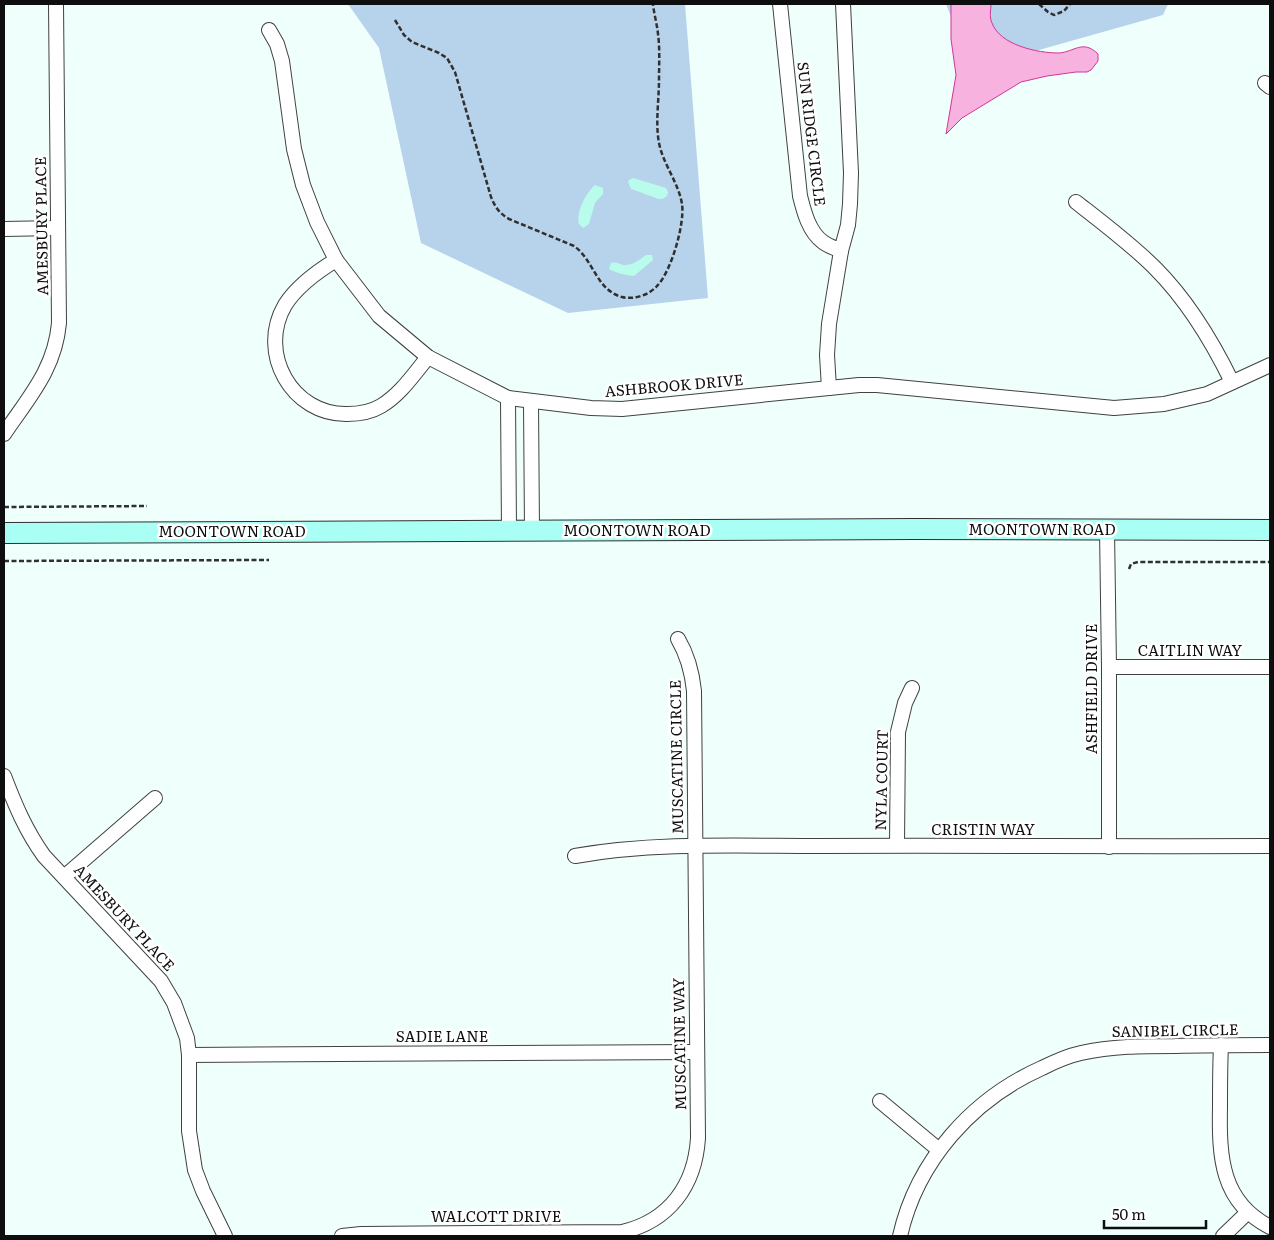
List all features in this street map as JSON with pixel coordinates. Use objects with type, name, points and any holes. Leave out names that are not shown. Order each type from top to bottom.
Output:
[{"type":"street","name":"AMESBURY PLACE","points":[[4,434],[46,371],[58,340],[56,4]]},
{"type":"street","name":"SUN RIDGE CIRCLE","points":[[780,4],[804,214],[814,233],[822,242],[841,251]]},
{"type":"street","name":"SUN RIDGE CIRCLE","points":[[829,388],[827,355],[829,324],[841,251],[848,225],[850,204],[851,173],[843,4]]},
{"type":"street","name":"ASHBROOK DRIVE","points":[[269,30],[277,44],[282,61],[294,149],[303,185],[317,222],[336,260],[379,316],[428,357],[508,398],[590,408],[622,409],[829,388],[877,385],[1114,408],[1164,404],[1207,394],[1270,366]]},
{"type":"street","points":[[1076,202],[1114,230],[1156,268],[1204,330],[1232,382]]},
{"type":"street","points":[[4,229],[57,228]]},
{"type":"street","points":[[336,260],[292,295],[276,330],[276,354],[279,367],[293,391],[314,407],[326,412],[340,414],[368,411],[380,407],[395,396],[428,357]]},
{"type":"street","points":[[508,398],[509,531]]},
{"type":"street","points":[[531,402],[532,531]]},
{"type":"street","name":"ASHFIELD DRIVE","points":[[1107,530],[1109,847]]},
{"type":"street","name":"MOONTOWN ROAD","points":[[4,533],[1270,530]]},
{"type":"street","name":"MUSCATINE CIRCLE","points":[[678,639],[686,652],[693,684],[695,847]]},
{"type":"street","name":"CAITLIN WAY","points":[[1109,667],[1270,667]]},
{"type":"street","name":"NYLA COURT","points":[[897,845],[898,732],[905,703],[912,688]]},
{"type":"street","name":"AMESBURY PLACE","points":[[4,776],[19,816],[44,856],[161,981],[174,1003],[187,1038],[189,1055],[189,1131],[194,1161],[203,1191],[225,1236]]},
{"type":"street","points":[[64,877],[155,798]]},
{"type":"street","name":"CRISTIN WAY","points":[[575,856],[626,848],[695,847],[897,845],[1270,846]]},
{"type":"street","name":"MUSCATINE WAY","points":[[648,1223],[668,1208],[680,1194],[689,1179],[695,1163],[698,1138],[695,847]]},
{"type":"street","points":[[1221,1045],[1221,1159],[1226,1179],[1234,1195],[1247,1212],[1270,1228]]},
{"type":"street","name":"SANIBEL CIRCLE","points":[[900,1236],[915,1192],[939,1150],[959,1126],[976,1110],[997,1093],[1024,1076],[1078,1053],[1124,1046],[1270,1045]]},
{"type":"street","name":"SADIE LANE","points":[[189,1055],[696,1052]]},
{"type":"street","points":[[880,1101],[939,1150]]},
{"type":"street","points":[[1223,1236],[1247,1212]]},
{"type":"street","name":"WALCOTT DRIVE","points":[[342,1236],[361,1234],[608,1233],[635,1229],[648,1223]]},
{"type":"path","points":[[395,20],[404,35],[412,42],[447,58],[455,72],[495,208],[509,219],[574,246],[583,252],[593,271],[605,287],[612,292],[630,298],[650,292],[657,287],[663,278],[679,238],[683,214],[678,187],[663,157],[658,139],[658,33],[653,4]]},
{"type":"path","points":[[1039,4],[1054,15],[1064,10],[1070,4]]},
{"type":"path","points":[[4,507],[147,506]]},
{"type":"path","points":[[4,561],[269,560]]},
{"type":"path","points":[[1129,569],[1132,564],[1138,562],[1270,562]]},
{"type":"shaded area","points":[[348,4],[685,4],[708,298],[568,313],[421,243],[379,48]]},
{"type":"shaded area","points":[[946,4],[1168,4],[1163,15],[972,69]]},
{"type":"shaded area","points":[[951,4],[991,4],[990,15],[996,31],[1011,42],[1030,49],[1050,53],[1088,47],[1098,54],[1098,61],[1087,72],[1047,76],[1021,82],[962,118],[946,134],[956,75],[951,39]]},
{"type":"sand","points":[[633,178],[666,188],[667,196],[659,199],[631,189],[628,182]]},
{"type":"sand","points":[[595,185],[603,188],[603,194],[595,203],[589,224],[583,228],[579,224],[578,219],[580,208],[585,197]]},
{"type":"sand","points":[[646,255],[652,255],[653,260],[634,276],[621,274],[609,269],[611,263],[629,265]]}]
